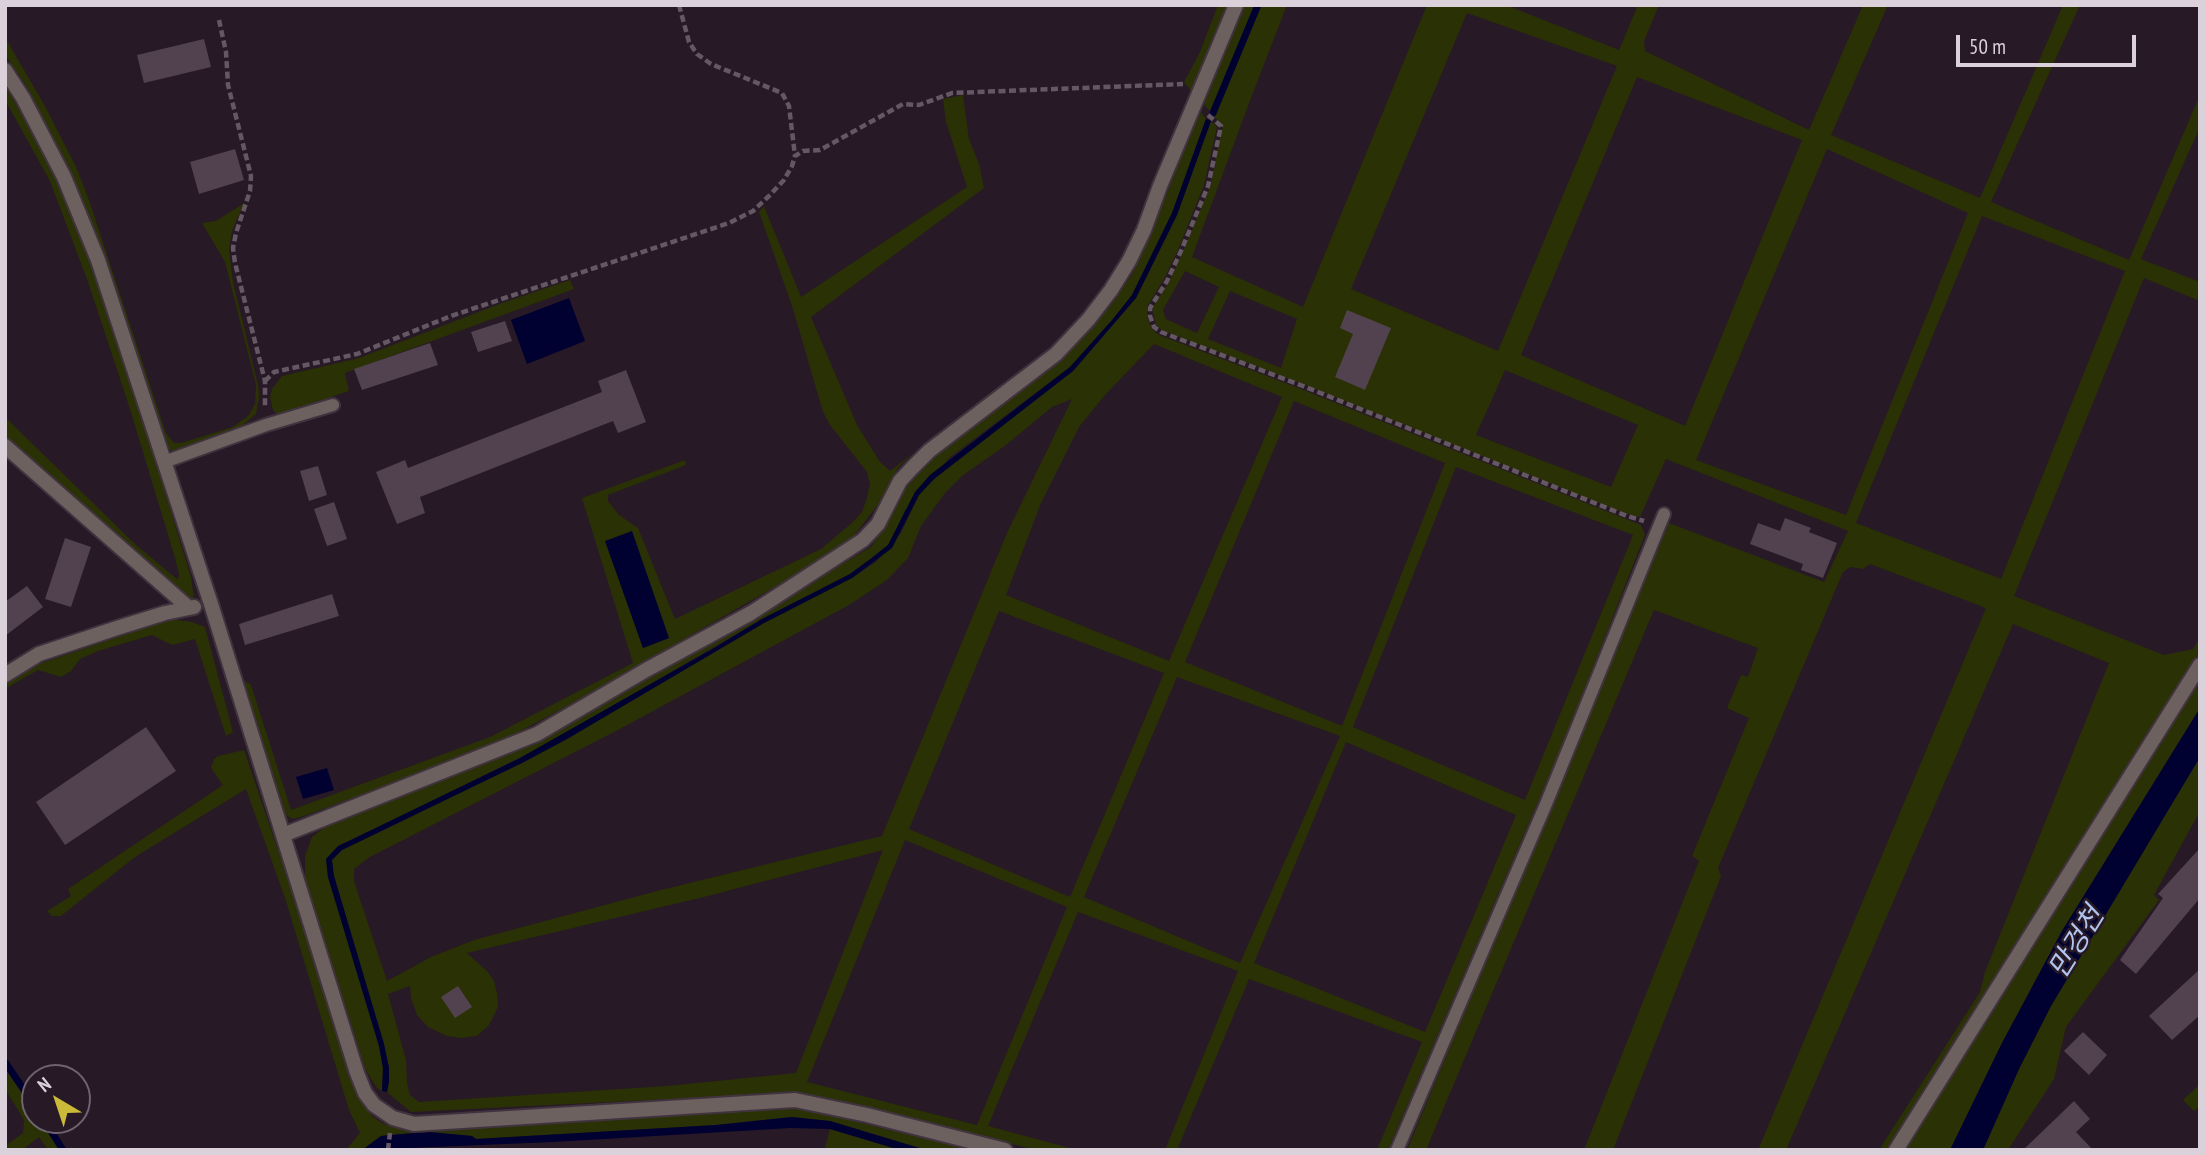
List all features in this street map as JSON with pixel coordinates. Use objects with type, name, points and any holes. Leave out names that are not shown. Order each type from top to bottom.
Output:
[{"type":"street","points":[[284,835],[537,734],[751,613],[863,540],[878,524],[900,481],[929,451],[1056,354],[1088,320],[1129,261],[1144,230],[1236,5]]},
{"type":"street","points":[[5,70],[23,98],[69,189],[98,260],[211,604],[357,1073],[365,1093],[374,1105],[393,1118],[414,1124],[795,1100],[1005,1150]]},
{"type":"street","points":[[5,446],[189,608]]},
{"type":"street","points":[[5,675],[39,654],[165,613],[211,604]]},
{"type":"street","points":[[1896,1150],[2200,665]]},
{"type":"lane","points":[[164,462],[266,425],[333,405]]},
{"type":"lane","points":[[1397,1150],[1546,804],[1661,519]]},
{"type":"path","points":[[265,382],[274,372],[357,354],[464,311],[729,223],[753,211],[784,180],[792,166],[795,156],[789,106],[782,93],[711,64],[697,54],[689,42],[679,5]]},
{"type":"path","points":[[219,20],[226,52],[228,85],[251,176],[250,191],[233,248],[265,382],[266,425]]},
{"type":"path","points":[[795,156],[803,151],[820,150],[903,104],[919,105],[953,93],[1183,84],[1204,112],[1221,125],[1208,186],[1167,281],[1150,307],[1154,327],[1626,516],[1661,519]]},
{"type":"path","points":[[388,1150],[390,1134]]},
{"type":"green space","points":[[1218,5],[1230,5],[1191,91],[1184,82],[1200,52]]},
{"type":"green space","points":[[1244,5],[1256,5],[1211,112],[1204,105],[1205,101]]},
{"type":"green space","points":[[1260,5],[1287,5],[1192,257],[1303,307],[1427,5],[1506,5],[1619,50],[1638,5],[1659,5],[1644,41],[1645,51],[1809,130],[1863,5],[1888,5],[1831,135],[1980,198],[2063,5],[2080,5],[1991,202],[2129,260],[2200,95],[2200,127],[2141,259],[2200,282],[2200,301],[2144,278],[2014,596],[2164,655],[2193,649],[2200,637],[2200,654],[1891,1150],[1879,1150],[1980,992],[1985,972],[2109,663],[2013,624],[1786,1150],[1758,1150],[1986,608],[1870,564],[1863,569],[1850,567],[1843,572],[1718,868],[1721,876],[1613,1150],[1584,1150],[1699,861],[1692,856],[1749,718],[1727,708],[1741,675],[1748,677],[1758,648],[1654,610],[1426,1150],[1407,1150],[1669,523],[1824,582],[1848,531],[1666,459],[1640,517],[1627,514],[1162,330],[1156,325],[1152,308],[1169,282],[1210,187],[1223,125],[1213,116]],"holes":[[[1467,13],[1617,66],[1498,351],[1351,289]],[[1637,77],[1802,140],[1685,426],[1521,355]],[[1827,149],[1968,213],[1846,515],[1696,460]],[[1982,216],[2125,271],[2001,579],[1856,523]],[[1185,271],[1219,287],[1197,333],[1166,319],[1163,310]],[[1230,291],[1297,319],[1281,368],[1208,339]],[[1505,370],[1638,425],[1611,487],[1476,435]]]},
{"type":"green space","points":[[5,37],[76,167],[166,433],[174,443],[233,427],[248,416],[255,404],[256,385],[225,262],[202,223],[216,221],[244,203],[232,231],[229,249],[233,282],[259,397],[256,414],[241,427],[174,452],[164,446],[114,287],[77,187],[26,85],[5,55]]},
{"type":"green space","points":[[5,85],[53,170],[86,249],[124,359],[191,577],[194,598],[191,601],[5,440],[5,417],[135,544],[178,580],[175,558],[130,409],[88,282],[50,181],[5,100]]},
{"type":"green space","points":[[963,95],[969,139],[979,164],[984,188],[811,317],[857,425],[880,462],[890,471],[915,452],[898,468],[877,506],[853,537],[832,554],[573,703],[487,749],[301,817],[292,819],[286,815],[245,681],[251,685],[291,810],[490,737],[633,663],[582,498],[685,460],[686,465],[608,495],[608,501],[619,515],[638,528],[675,619],[821,549],[853,522],[862,512],[867,498],[870,484],[867,472],[823,412],[793,309],[759,212],[764,206],[801,297],[967,187],[946,122],[943,99]],"holes":[[[606,541],[669,638],[643,648]]]},
{"type":"green space","points":[[1199,110],[1206,119],[1172,213],[1132,295],[1070,367],[950,457],[904,512],[888,545],[850,574],[762,619],[564,734],[339,846],[326,859],[328,877],[379,1046],[383,1068],[382,1091],[377,1088],[366,1071],[308,890],[305,856],[312,837],[333,821],[541,739],[871,547],[906,488],[929,461],[1066,355],[1108,309],[1133,273]]},
{"type":"green space","points":[[1211,121],[1217,127],[1204,185],[1178,250],[1147,307],[1147,317],[1152,329],[1159,335],[1641,525],[1645,535],[1562,746],[1388,1150],[1377,1150],[1422,1042],[1249,979],[1177,1150],[1165,1150],[1238,971],[1078,912],[988,1126],[1077,1150],[1036,1150],[828,1098],[790,1093],[411,1112],[387,1092],[389,1068],[384,1044],[331,860],[342,850],[567,739],[764,623],[852,578],[876,562],[901,533],[919,495],[934,479],[1073,371],[1136,298],[1177,215]],"holes":[[[1154,344],[1282,397],[1169,661],[1006,595],[1041,503],[1079,427],[1105,395]],[[1072,399],[1007,533],[882,836],[661,890],[474,940],[431,957],[387,981],[354,881],[354,869],[368,858],[616,731],[849,605],[887,580],[908,558],[921,526],[945,493],[962,476],[1006,445],[1052,407]],[[1294,401],[1445,463],[1342,726],[1185,662]],[[1456,467],[1633,535],[1525,800],[1353,727]],[[999,611],[1164,673],[1070,897],[909,829]],[[1177,677],[1340,736],[1240,963],[1084,897]],[[1346,742],[1516,815],[1425,1032],[1254,963]],[[905,840],[1067,907],[977,1125],[807,1082]],[[883,850],[796,1073],[667,1086],[419,1102],[410,1095],[406,1060],[388,994],[410,986],[417,1015],[428,1027],[447,1036],[477,1036],[489,1025],[498,1007],[494,981],[467,953],[708,896]]]},
{"type":"green space","points":[[570,280],[574,289],[345,373],[349,391],[283,413],[273,410],[270,397],[272,389],[282,376],[359,358]]},
{"type":"green space","points":[[177,620],[205,627],[233,732],[226,736],[195,639],[172,645],[152,635],[80,659],[71,671],[61,677],[38,670],[5,689],[5,683],[42,663],[161,622]]},
{"type":"green space","points":[[2200,671],[2200,708],[2062,931],[2002,1043],[1950,1150],[1900,1150]]},
{"type":"green space","points":[[244,750],[334,1026],[362,1103],[373,1117],[382,1123],[391,1127],[449,1129],[785,1107],[804,1109],[972,1150],[926,1150],[830,1121],[792,1117],[716,1125],[476,1139],[472,1136],[429,1132],[381,1136],[362,1150],[346,1150],[360,1133],[349,1110],[286,901],[246,789],[135,857],[61,916],[52,916],[47,911],[71,896],[68,889],[223,785],[211,768],[214,759]]},
{"type":"green space","points":[[2200,757],[2200,811],[2154,895],[2159,900],[2066,1027],[2054,1079],[2008,1150],[1983,1150],[2051,1006]]},
{"type":"green space","points":[[5,1066],[21,1089],[21,1115],[5,1089]]},
{"type":"green space","points":[[2200,1084],[2200,1106],[2194,1111],[2183,1100]]},
{"type":"green space","points":[[830,1129],[900,1150],[829,1150],[825,1148]]},
{"type":"green space","points":[[22,1134],[51,1134],[61,1150],[48,1150],[39,1137],[22,1150],[5,1150],[5,1146]]},
{"type":"water","points":[[1206,119],[1211,121],[1177,215],[1136,298],[1073,371],[934,479],[919,495],[892,548],[852,578],[764,623],[567,739],[342,850],[332,860],[334,876],[384,1044],[389,1082],[387,1092],[382,1091],[383,1068],[379,1046],[328,877],[326,859],[338,846],[520,758],[762,619],[850,574],[888,545],[915,492],[930,475],[1070,367],[1132,295],[1172,213]]},
{"type":"water","points":[[569,298],[585,341],[527,364],[511,320]]},
{"type":"water","points":[[632,531],[669,638],[643,648],[605,541]]},
{"type":"water","name":"만겅천","points":[[2200,708],[2200,757],[2051,1006],[1983,1150],[1950,1150],[2002,1043],[2062,931]]},
{"type":"water","points":[[327,768],[334,790],[303,799],[296,777]]},
{"type":"water","points":[[792,1117],[830,1121],[926,1150],[900,1150],[830,1129],[791,1128],[362,1150],[381,1136],[402,1134],[429,1132],[472,1136],[476,1139],[716,1125]]},
{"type":"building","points":[[204,39],[211,67],[144,83],[137,55]]},
{"type":"building","points":[[235,149],[244,180],[199,194],[190,162]]},
{"type":"building","points":[[1347,310],[1391,328],[1365,390],[1335,377],[1353,334],[1340,328]]},
{"type":"building","points":[[505,321],[512,341],[478,352],[471,332]]},
{"type":"building","points":[[430,343],[438,365],[362,390],[354,369]]},
{"type":"building","points":[[626,370],[646,422],[618,433],[613,421],[420,497],[425,513],[397,524],[376,472],[405,460],[408,468],[602,392],[598,381]]},
{"type":"building","points":[[318,466],[327,495],[309,501],[300,471]]},
{"type":"building","points":[[334,502],[347,539],[327,546],[314,509]]},
{"type":"building","points":[[1785,518],[1811,528],[1809,532],[1837,543],[1823,578],[1801,570],[1803,564],[1750,544],[1758,523],[1780,531]]},
{"type":"building","points":[[65,538],[91,547],[71,607],[45,599]]},
{"type":"building","points":[[27,586],[43,607],[5,636],[5,602]]},
{"type":"building","points":[[332,594],[339,616],[245,645],[239,624]]},
{"type":"building","points":[[146,727],[176,771],[65,845],[36,802]]},
{"type":"building","points":[[2200,848],[2200,898],[2136,974],[2120,960],[2163,898],[2158,894]]},
{"type":"building","points":[[2200,969],[2200,1015],[2172,1040],[2149,1016]]},
{"type":"building","points":[[458,986],[472,1007],[455,1018],[441,997]]},
{"type":"building","points":[[2083,1032],[2107,1055],[2089,1075],[2064,1051]]},
{"type":"building","points":[[2074,1101],[2090,1119],[2076,1132],[2093,1150],[2023,1150]]},
{"type":"waterway","points":[[1213,113],[1258,5]]},
{"type":"waterway","points":[[5,1062],[21,1085]]},
{"type":"waterway","points":[[53,1134],[63,1150]]}]
